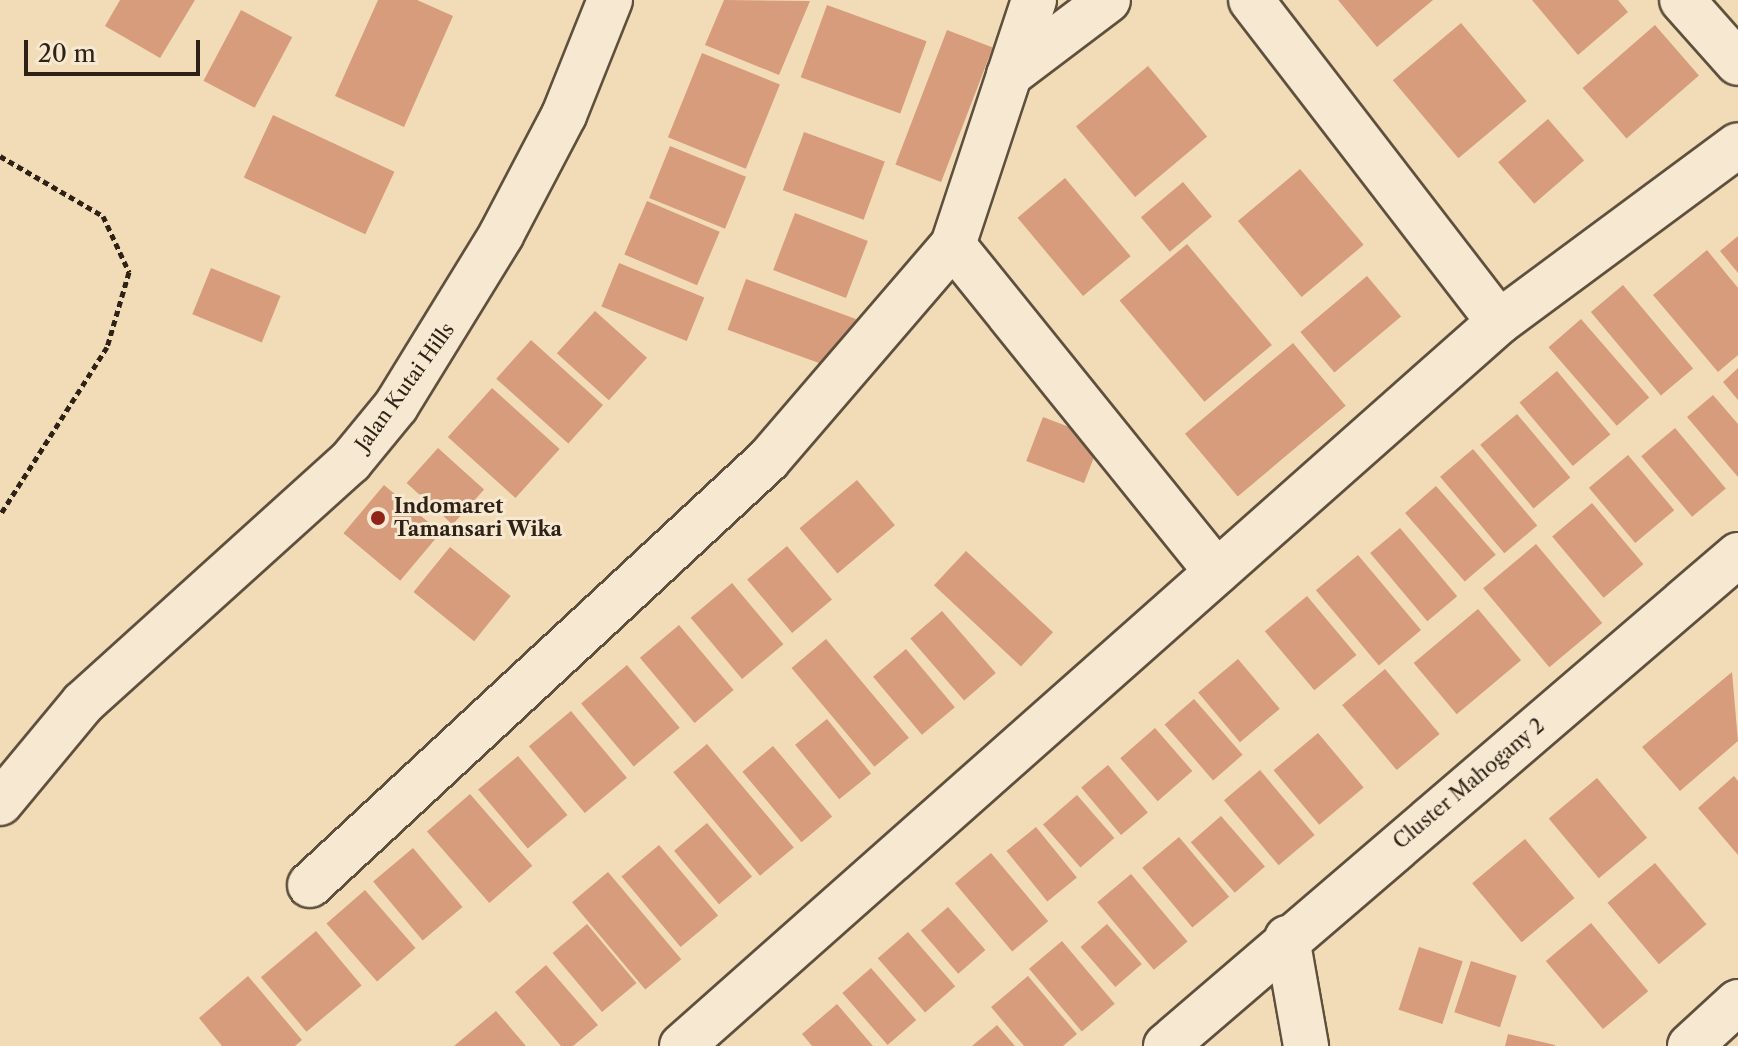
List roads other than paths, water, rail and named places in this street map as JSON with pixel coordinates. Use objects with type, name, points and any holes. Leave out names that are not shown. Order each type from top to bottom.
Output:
[{"type":"street","name":"Jalan Kutai Hills","points":[[0,803],[83,703],[350,462],[396,406],[501,235],[564,115],[610,0]]},
{"type":"street","points":[[310,885],[768,460],[953,245],[1034,0]]},
{"type":"street","points":[[1009,75],[1108,0]]},
{"type":"street","points":[[1251,0],[1499,322]]},
{"type":"street","points":[[1682,0],[1738,63]]},
{"type":"street","points":[[682,1046],[1499,322],[1738,145]]},
{"type":"street","points":[[953,245],[1217,572]]},
{"type":"street","name":"Cluster Mahogany 2","points":[[1166,1046],[1287,938],[1737,559]]},
{"type":"street","points":[[1287,938],[1306,1046]]},
{"type":"street","points":[[1690,1046],[1738,1002]]},
{"type":"place","name":"Indomaret Tamansari Wika","points":[[378,518]]}]
